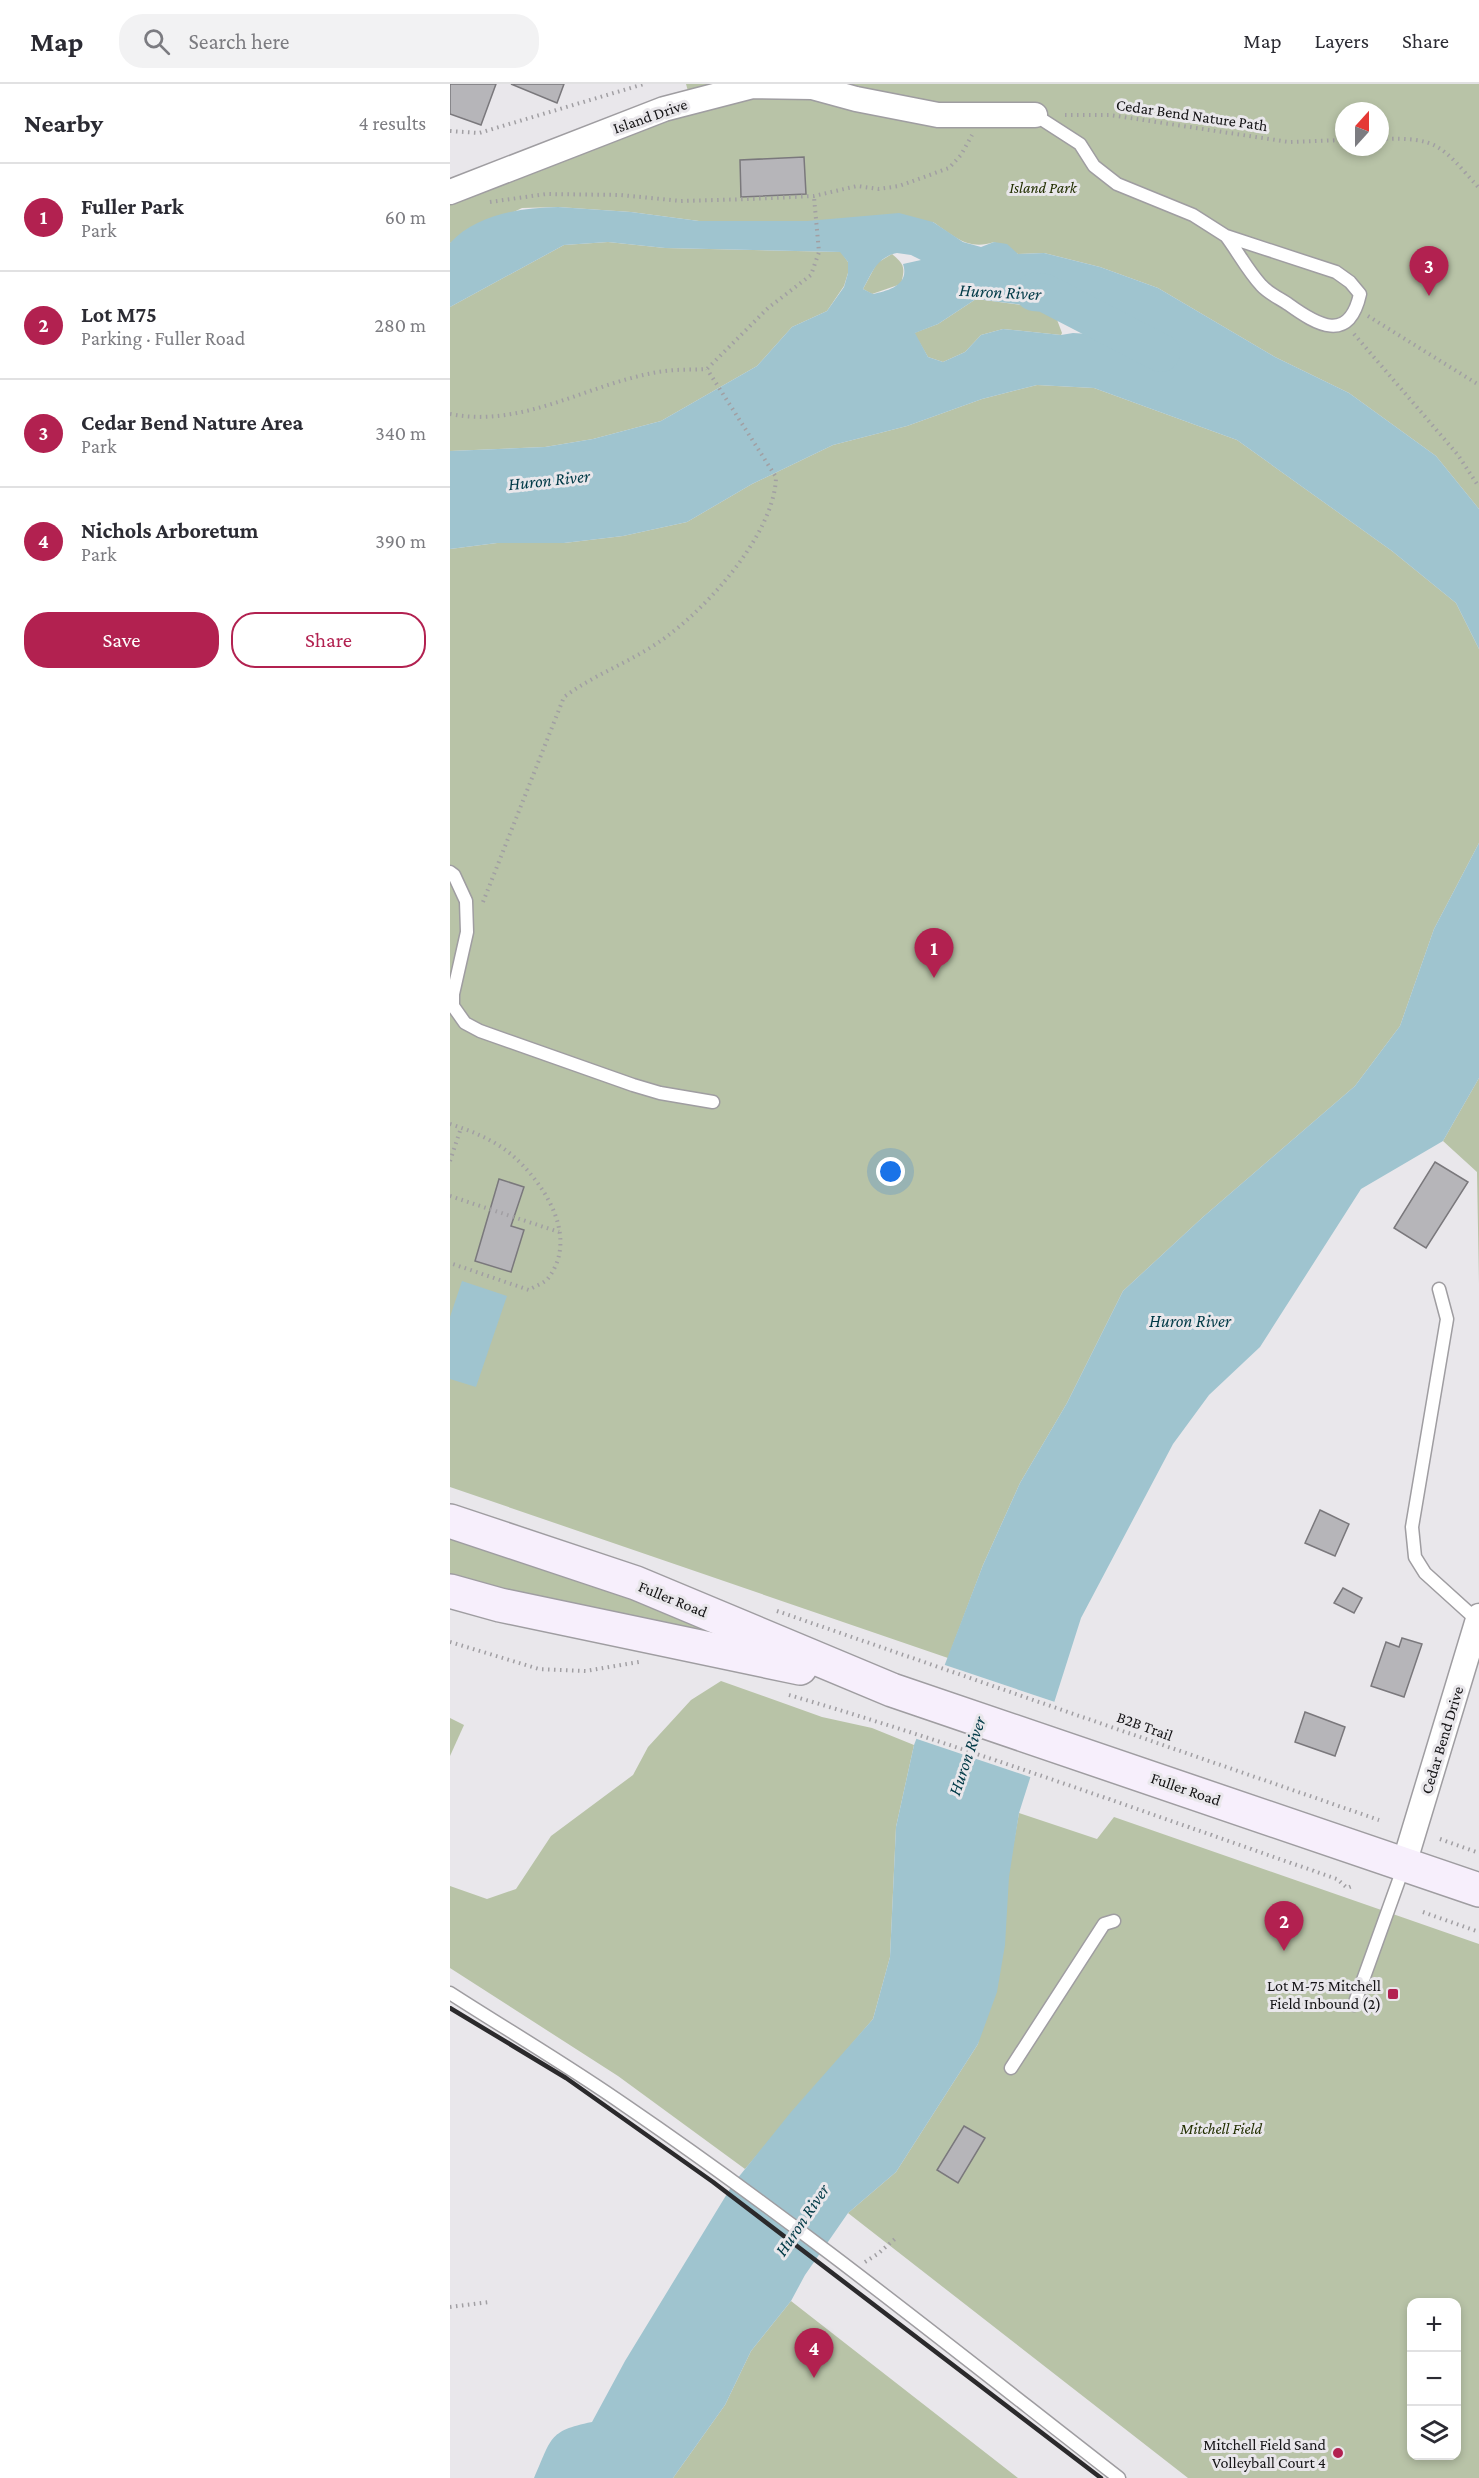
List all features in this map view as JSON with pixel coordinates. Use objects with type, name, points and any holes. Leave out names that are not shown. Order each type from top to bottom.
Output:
[{"type":"main road","name":"Fuller Road","points":[[450,1521],[636,1583],[892,1689],[1479,1890]]},
{"type":"main road","name":"Fuller Road","points":[[450,1591],[500,1605],[701,1645],[892,1689]]},
{"type":"street","name":"Island Drive","points":[[450,192],[664,109],[753,86],[812,87],[938,115],[1035,115]]},
{"type":"street","name":"Cedar Bend Drive","points":[[1404,1864],[1478,1618]]},
{"type":"lane","points":[[1035,115],[1080,144],[1094,166],[1117,184],[1193,216],[1226,236],[1336,272],[1350,282],[1360,294],[1357,309],[1345,323],[1338,327],[1312,321],[1262,287],[1226,236]]},
{"type":"lane","points":[[450,872],[454,875],[466,901],[464,950],[451,996],[456,1012],[465,1023],[480,1031],[633,1085],[660,1093],[713,1102]]},
{"type":"lane","points":[[1439,1289],[1447,1319],[1412,1527],[1415,1557],[1425,1573],[1478,1618]]},
{"type":"lane","points":[[1354,2005],[1404,1864]]},
{"type":"lane","points":[[1011,2068],[1104,1924],[1114,1921]]},
{"type":"lane","points":[[450,1993],[625,2105],[723,2175],[1119,2478]]},
{"type":"path","points":[[450,131],[479,133],[644,84]]},
{"type":"path","name":"Cedar Bend Nature Path","points":[[1035,115],[1110,115],[1289,142],[1335,140]]},
{"type":"path","points":[[488,202],[546,194],[621,195],[681,201],[814,196],[857,186],[879,189],[899,186],[949,168],[971,139],[977,116]]},
{"type":"path","points":[[1389,139],[1416,138],[1444,149],[1479,188]]},
{"type":"path","points":[[450,414],[475,419],[525,413],[664,371],[707,369],[768,308],[811,275],[819,252],[814,196]]},
{"type":"path","points":[[1357,309],[1479,385]]},
{"type":"path","points":[[1345,323],[1458,455],[1479,487]]},
{"type":"path","points":[[481,906],[564,697],[586,681],[648,650],[678,629],[739,566],[771,507],[776,494],[776,477],[707,369]]},
{"type":"path","points":[[450,1124],[490,1139],[512,1154],[537,1179],[553,1206],[560,1232],[560,1254],[548,1279],[530,1290],[450,1263]]},
{"type":"path","points":[[450,1161],[461,1128]]},
{"type":"path","points":[[450,1196],[560,1232]]},
{"type":"path","points":[[450,1642],[539,1669],[586,1671],[642,1662]]},
{"type":"path","name":"B2B Trail","points":[[903,1657],[1078,1715],[1379,1820]]},
{"type":"path","points":[[781,1692],[881,1722],[1056,1780],[1337,1879],[1347,1888],[1352,1886]]},
{"type":"path","points":[[1440,1839],[1479,1853]]},
{"type":"path","points":[[1423,1911],[1479,1932]]},
{"type":"path","points":[[846,2267],[858,2265],[879,2253],[897,2237]]},
{"type":"path","points":[[450,2307],[489,2302]]},
{"type":"green space","name":"Island Park","points":[[686,84],[1479,84],[1479,509],[1436,456],[1349,393],[1275,357],[1158,288],[1100,267],[1044,253],[1018,254],[994,242],[976,245],[962,241],[933,222],[699,221],[631,212],[558,207],[522,208],[450,243],[450,201],[693,109]]},
{"type":"green space","points":[[608,242],[665,248],[841,252],[848,262],[848,273],[844,286],[827,311],[792,327],[757,366],[661,421],[593,439],[545,447],[450,451],[450,307],[564,245]]},
{"type":"green space","points":[[892,254],[903,267],[901,284],[872,294],[863,289],[877,263]]},
{"type":"green space","points":[[976,299],[1053,309],[1062,333],[1061,335],[1003,329],[981,335],[965,352],[943,362],[928,357],[914,333],[938,324]]},
{"type":"green space","points":[[1037,385],[1094,388],[1237,440],[1392,551],[1456,603],[1479,649],[1479,843],[1434,929],[1400,1026],[1355,1086],[1203,1217],[1123,1291],[1067,1403],[1020,1483],[983,1565],[948,1658],[450,1487],[450,549],[497,543],[564,543],[623,536],[687,522],[752,484],[833,445],[907,426],[982,399]]},
{"type":"green space","points":[[1479,1078],[1479,1284],[1477,1172],[1443,1141]]},
{"type":"green space","points":[[450,1532],[816,1660],[450,1579]]},
{"type":"green space","points":[[721,1681],[822,1717],[872,1728],[914,1745],[896,1827],[890,1957],[873,2019],[745,2169],[618,2076],[450,1968],[450,1886],[487,1899],[516,1889],[551,1836],[633,1775],[648,1747],[691,1700]]},
{"type":"green space","points":[[450,1718],[464,1725],[450,1756]]},
{"type":"green space","name":"Mitchell Field","points":[[1019,1813],[1097,1839],[1114,1817],[1479,1944],[1479,2478],[1188,2478],[848,2213],[896,2172],[978,2044]]},
{"type":"green space","points":[[791,2301],[1018,2478],[673,2478],[725,2405],[751,2351]]},
{"type":"water","name":"Huron River","points":[[544,208],[631,212],[699,221],[807,221],[899,213],[933,222],[963,242],[981,247],[994,242],[1007,244],[1018,254],[1044,253],[1100,267],[1158,288],[1275,357],[1349,393],[1436,456],[1479,509],[1479,649],[1456,603],[1392,551],[1237,440],[1094,388],[1037,385],[982,399],[907,426],[833,445],[752,484],[687,522],[623,536],[564,543],[497,543],[450,549],[450,451],[545,447],[593,439],[661,421],[757,366],[792,327],[827,311],[844,287],[848,273],[848,262],[840,252],[665,248],[608,242],[564,245],[450,307],[450,243],[473,225],[486,219],[514,211]],"holes":[[[897,253],[911,255],[921,260],[903,264],[901,282],[891,289],[873,294],[863,289],[880,262]],[[976,299],[1096,314],[1122,336],[1073,333],[1061,335],[1003,329],[981,335],[965,352],[943,362],[928,357],[915,333],[938,324]]]},
{"type":"water","name":"Huron River","points":[[1479,843],[1479,1078],[1443,1141],[1361,1189],[1260,1347],[1209,1395],[1173,1444],[1081,1618],[1019,1813],[1009,1877],[1005,1945],[997,1992],[978,2044],[896,2172],[848,2213],[805,2275],[791,2301],[751,2351],[725,2405],[673,2478],[534,2478],[548,2446],[559,2433],[577,2425],[592,2422],[625,2361],[733,2184],[791,2112],[873,2019],[890,1957],[896,1827],[914,1745],[983,1565],[1020,1483],[1067,1403],[1123,1291],[1203,1217],[1355,1086],[1400,1026],[1434,929]]},
{"type":"water","points":[[462,1281],[507,1296],[476,1387],[450,1379],[450,1317]]},
{"type":"pier","points":[[942,1664],[1058,1703],[1033,1778],[914,1738]]},
{"type":"building","points":[[450,84],[496,84],[481,125],[450,114]]},
{"type":"building","points":[[511,84],[564,84],[557,103]]},
{"type":"building","points":[[804,157],[806,194],[741,197],[740,160]]},
{"type":"building","points":[[1435,1162],[1468,1182],[1426,1248],[1394,1228]]},
{"type":"building","points":[[499,1179],[524,1187],[511,1226],[524,1230],[511,1272],[475,1261]]},
{"type":"building","points":[[1320,1510],[1349,1524],[1335,1556],[1305,1543]]},
{"type":"building","points":[[1343,1588],[1362,1598],[1354,1613],[1334,1603]]},
{"type":"building","points":[[1402,1638],[1422,1644],[1404,1697],[1371,1686],[1386,1642],[1399,1647]]},
{"type":"building","points":[[1305,1712],[1345,1727],[1335,1756],[1295,1742]]},
{"type":"building","points":[[964,2126],[985,2138],[958,2183],[937,2170]]},
{"type":"waterway","name":"Huron River","points":[[1034,292],[1045,293],[1161,353]]},
{"type":"railway","points":[[450,2008],[566,2078],[713,2182],[1101,2478]]},
{"type":"place","name":"Cedar Bend Nature Area","points":[[1429,296]]},
{"type":"place","name":"Fuller Park","points":[[934,978]]},
{"type":"place","name":"Lot M75","points":[[1284,1951]]},
{"type":"place","name":"Lot M-75 Mitchell Field Inbound (2)","points":[[1393,1994]]},
{"type":"place","name":"Nichols Arboretum","points":[[814,2378]]},
{"type":"place","name":"Mitchell Field Sand Volleyball Court 4","points":[[1338,2453]]}]
